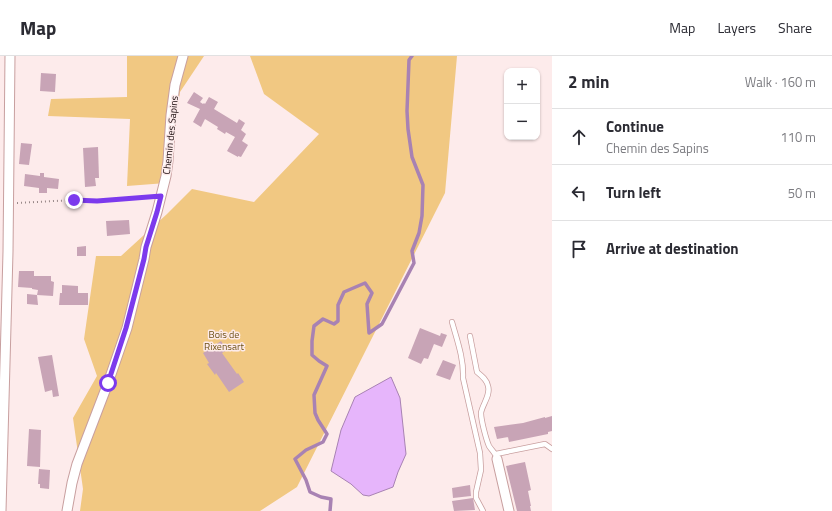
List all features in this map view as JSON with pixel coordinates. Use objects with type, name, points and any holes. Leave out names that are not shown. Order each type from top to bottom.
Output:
[{"type":"street","points":[[1,511],[4,252],[8,204],[10,56]]},
{"type":"street","name":"Chemin des Sapins","points":[[67,511],[77,464],[108,383],[126,328],[146,247],[157,212],[166,176],[175,85],[183,56]]},
{"type":"street","points":[[496,456],[509,511]]},
{"type":"lane","points":[[452,322],[462,358],[464,384],[480,453],[481,470],[476,498],[483,511]]},
{"type":"lane","points":[[470,336],[477,372],[484,378],[489,387],[481,412],[484,430],[490,447],[496,456],[545,444],[552,449]]},
{"type":"path","points":[[8,204],[74,200],[97,201],[161,196]]},
{"type":"green space","points":[[127,56],[204,56],[180,92],[166,183],[127,186],[130,119],[48,116],[51,99],[127,97]]},
{"type":"green space","name":"Bois de Rixensart","points":[[250,56],[457,56],[445,193],[297,487],[260,511],[80,511],[83,489],[73,418],[97,376],[84,339],[96,256],[121,256],[192,189],[254,202],[319,134],[264,94]]},
{"type":"shaded area","points":[[391,377],[400,398],[406,454],[393,487],[369,496],[363,495],[351,484],[331,471],[341,430],[355,397]]},
{"type":"building","points":[[41,73],[56,74],[55,92],[40,91]]},
{"type":"building","points":[[194,92],[203,98],[200,102],[203,104],[205,104],[209,97],[218,102],[214,109],[237,123],[239,119],[245,123],[241,130],[246,134],[242,141],[248,145],[241,157],[227,151],[235,137],[226,132],[225,134],[217,129],[218,127],[205,119],[201,127],[193,122],[200,109],[187,103]]},
{"type":"building","points":[[21,143],[32,144],[29,165],[19,164]]},
{"type":"building","points":[[98,147],[99,178],[95,178],[96,186],[85,187],[83,148]]},
{"type":"building","points":[[40,173],[44,173],[44,177],[59,179],[58,189],[47,188],[47,193],[39,193],[39,188],[24,186],[25,174],[40,176]]},
{"type":"building","points":[[129,220],[130,234],[107,236],[106,221]]},
{"type":"building","points":[[86,246],[86,256],[77,256],[77,247]]},
{"type":"building","points":[[19,271],[34,271],[34,276],[51,276],[51,281],[54,282],[53,296],[37,295],[38,290],[18,287]]},
{"type":"building","points":[[62,285],[78,286],[78,293],[88,293],[88,305],[59,305]]},
{"type":"building","points":[[27,294],[37,295],[38,305],[27,304]]},
{"type":"building","points":[[420,328],[440,336],[441,333],[447,335],[442,347],[434,344],[428,359],[424,358],[421,364],[408,358]]},
{"type":"building","points":[[221,341],[227,350],[222,353],[244,382],[229,392],[216,373],[215,375],[207,364],[209,363],[203,353]]},
{"type":"building","points":[[52,355],[59,396],[53,397],[52,390],[45,392],[38,357]]},
{"type":"building","points":[[443,360],[456,365],[450,380],[436,375]]},
{"type":"building","points":[[552,416],[552,431],[548,432],[548,434],[509,442],[508,437],[497,439],[494,427],[523,423]]},
{"type":"building","points":[[29,429],[41,430],[40,467],[27,466]]},
{"type":"building","points":[[525,462],[531,490],[528,491],[531,511],[517,511],[506,466]]},
{"type":"building","points":[[39,469],[50,470],[49,489],[40,488],[40,484],[38,484]]},
{"type":"building","points":[[470,485],[471,496],[453,498],[452,488]]},
{"type":"building","points":[[473,498],[475,510],[454,511],[452,501]]},
{"type":"waterway","points":[[330,511],[331,499],[321,497],[310,492],[306,480],[295,459],[306,450],[323,442],[327,434],[315,413],[314,395],[327,366],[312,355],[314,326],[323,319],[334,324],[338,321],[338,305],[344,292],[365,283],[372,293],[367,304],[369,333],[382,324],[414,263],[412,251],[419,233],[422,216],[423,185],[412,157],[408,129],[407,111],[409,60],[412,56]]},
{"type":"route","points":[[74,200],[97,201],[161,196],[146,247],[126,328],[108,383]]}]
